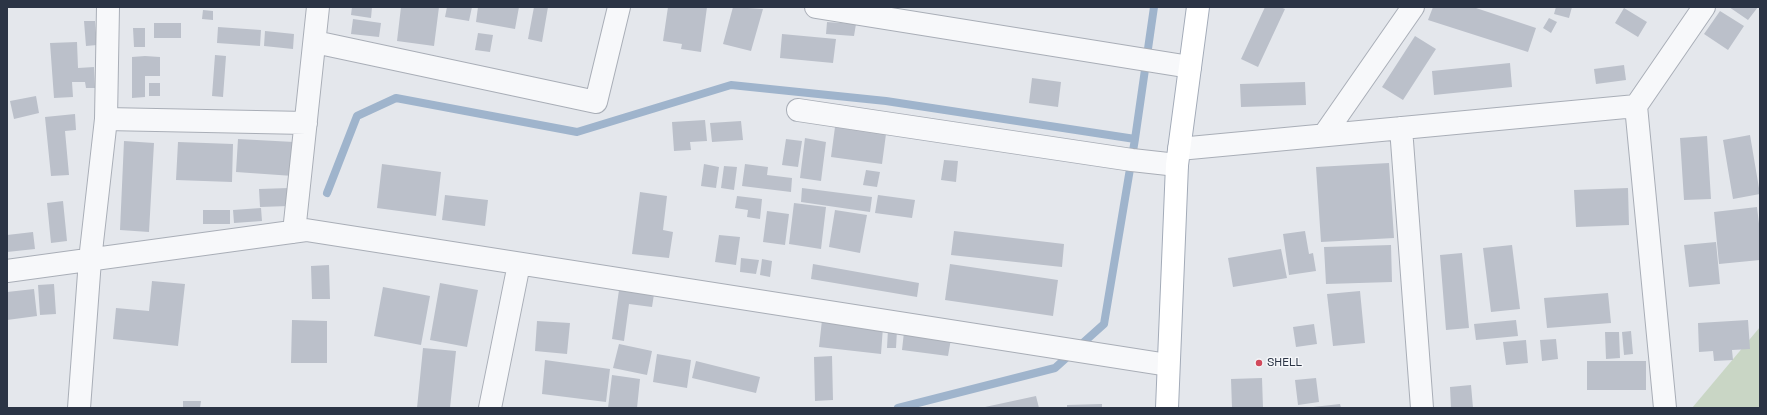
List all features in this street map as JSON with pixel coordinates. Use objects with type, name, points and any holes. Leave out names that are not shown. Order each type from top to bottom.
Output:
[{"type":"main road","points":[[1167,408],[1178,157],[1198,7]]},
{"type":"street","points":[[79,408],[90,260],[106,119],[108,7]]},
{"type":"street","points":[[294,232],[318,7]]},
{"type":"street","points":[[314,42],[596,102],[619,7]]},
{"type":"street","points":[[816,7],[1190,67]]},
{"type":"street","points":[[1324,135],[1413,7]]},
{"type":"street","points":[[1665,408],[1636,106],[1704,7]]},
{"type":"street","points":[[798,110],[1124,159],[1178,157],[1324,135],[1636,106]]},
{"type":"street","points":[[106,119],[306,123]]},
{"type":"street","points":[[1401,128],[1422,408]]},
{"type":"street","points":[[7,271],[306,230],[1168,365]]},
{"type":"street","points":[[490,408],[519,264]]},
{"type":"green space","points":[[1760,327],[1760,408],[1692,408]]},
{"type":"building","points":[[352,7],[372,7],[371,18],[351,15]]},
{"type":"building","points":[[401,7],[439,7],[434,46],[397,41]]},
{"type":"building","points":[[447,7],[472,7],[469,21],[445,17]]},
{"type":"building","points":[[478,7],[519,7],[515,29],[476,22]]},
{"type":"building","points":[[534,7],[548,7],[542,42],[528,39]]},
{"type":"building","points":[[668,7],[707,7],[701,52],[681,49],[682,44],[663,41]]},
{"type":"building","points":[[733,7],[763,9],[751,51],[723,44]]},
{"type":"building","points":[[1265,7],[1280,7],[1285,9],[1258,67],[1241,59]]},
{"type":"building","points":[[1433,7],[1473,7],[1536,28],[1528,52],[1428,20]]},
{"type":"building","points":[[1556,7],[1572,7],[1569,18],[1554,14]]},
{"type":"building","points":[[1729,7],[1758,7],[1748,20]]},
{"type":"building","points":[[1624,8],[1647,22],[1638,37],[1615,23]]},
{"type":"building","points":[[203,10],[213,11],[213,20],[202,19]]},
{"type":"building","points":[[1720,11],[1744,26],[1728,50],[1704,34]]},
{"type":"building","points":[[1549,18],[1557,22],[1551,33],[1543,28]]},
{"type":"building","points":[[353,19],[381,23],[379,37],[351,34]]},
{"type":"building","points":[[84,21],[95,21],[97,45],[86,46]]},
{"type":"building","points":[[827,22],[856,24],[854,36],[826,34]]},
{"type":"building","points":[[154,23],[181,23],[181,38],[154,38]]},
{"type":"building","points":[[218,27],[261,30],[260,46],[217,43]]},
{"type":"building","points":[[133,28],[145,28],[145,47],[134,47]]},
{"type":"building","points":[[265,31],[294,34],[293,49],[264,46]]},
{"type":"building","points":[[478,33],[493,35],[490,52],[475,50]]},
{"type":"building","points":[[782,34],[836,39],[833,63],[780,58]]},
{"type":"building","points":[[1415,36],[1436,49],[1403,100],[1382,87]]},
{"type":"building","points":[[77,42],[78,68],[94,67],[95,88],[86,88],[85,82],[72,82],[73,97],[54,98],[50,43]]},
{"type":"building","points":[[215,55],[226,56],[223,97],[212,96]]},
{"type":"building","points":[[132,57],[160,57],[160,76],[145,76],[145,97],[132,98]]},
{"type":"building","points":[[1510,63],[1512,87],[1434,95],[1432,71]]},
{"type":"building","points":[[1624,65],[1626,80],[1596,84],[1594,69]]},
{"type":"building","points":[[1032,78],[1061,82],[1058,107],[1029,103]]},
{"type":"building","points":[[1305,82],[1306,105],[1241,107],[1240,84]]},
{"type":"building","points":[[149,83],[160,83],[160,96],[149,96]]},
{"type":"building","points":[[36,96],[39,113],[14,119],[10,101]]},
{"type":"building","points":[[75,114],[76,130],[65,131],[69,175],[51,176],[45,117]]},
{"type":"building","points":[[705,120],[707,141],[690,142],[691,150],[674,151],[672,122]]},
{"type":"building","points":[[741,121],[743,140],[712,142],[710,123]]},
{"type":"building","points":[[835,127],[886,134],[882,164],[831,157]]},
{"type":"building","points":[[1750,135],[1760,194],[1733,199],[1723,140]]},
{"type":"building","points":[[1707,136],[1711,199],[1684,200],[1680,138]]},
{"type":"building","points":[[805,138],[826,142],[821,181],[800,178]]},
{"type":"building","points":[[238,139],[294,142],[293,176],[236,172]]},
{"type":"building","points":[[786,139],[802,141],[798,167],[782,165]]},
{"type":"building","points":[[124,141],[154,143],[149,232],[120,230]]},
{"type":"building","points":[[178,142],[233,144],[232,182],[176,180]]},
{"type":"building","points":[[944,160],[958,161],[956,182],[941,180]]},
{"type":"building","points":[[1389,163],[1394,238],[1321,242],[1316,167]]},
{"type":"building","points":[[382,164],[441,172],[436,216],[377,208]]},
{"type":"building","points":[[704,164],[719,167],[716,188],[701,186]]},
{"type":"building","points":[[745,164],[768,167],[767,175],[792,178],[791,192],[742,186]]},
{"type":"building","points":[[724,166],[737,167],[734,190],[721,188]]},
{"type":"building","points":[[866,170],[880,172],[877,187],[863,185]]},
{"type":"building","points":[[289,188],[289,206],[260,207],[259,189]]},
{"type":"building","points":[[802,188],[872,197],[870,212],[801,202]]},
{"type":"building","points":[[1628,188],[1629,225],[1576,227],[1574,190]]},
{"type":"building","points":[[640,192],[667,196],[663,230],[673,232],[669,258],[632,254]]},
{"type":"building","points":[[445,195],[488,200],[485,226],[442,220]]},
{"type":"building","points":[[878,195],[915,200],[912,218],[875,213]]},
{"type":"building","points":[[737,196],[762,199],[760,219],[747,217],[748,210],[735,208]]},
{"type":"building","points":[[63,201],[67,241],[51,243],[47,203]]},
{"type":"building","points":[[794,203],[826,207],[821,249],[789,244]]},
{"type":"building","points":[[1757,207],[1760,232],[1760,260],[1719,264],[1714,212]]},
{"type":"building","points":[[261,208],[262,221],[234,223],[233,210]]},
{"type":"building","points":[[203,210],[230,210],[230,224],[203,224]]},
{"type":"building","points":[[835,210],[867,215],[860,253],[829,247]]},
{"type":"building","points":[[767,211],[789,214],[785,245],[763,242]]},
{"type":"building","points":[[954,231],[1064,244],[1062,267],[951,255]]},
{"type":"building","points":[[1305,231],[1309,254],[1313,253],[1316,271],[1289,275],[1283,234]]},
{"type":"building","points":[[33,232],[35,249],[7,252],[7,235]]},
{"type":"building","points":[[719,235],[740,237],[736,265],[715,262]]},
{"type":"building","points":[[1716,242],[1720,284],[1689,287],[1684,245]]},
{"type":"building","points":[[1391,245],[1392,282],[1326,284],[1324,247]]},
{"type":"building","points":[[1512,245],[1520,309],[1491,312],[1483,248]]},
{"type":"building","points":[[1281,249],[1287,278],[1233,287],[1228,258]]},
{"type":"building","points":[[1462,253],[1469,328],[1446,330],[1440,255]]},
{"type":"building","points":[[741,258],[759,260],[756,274],[740,272]]},
{"type":"building","points":[[762,259],[772,261],[770,277],[760,275]]},
{"type":"building","points":[[813,264],[919,283],[917,297],[811,279]]},
{"type":"building","points":[[950,264],[1058,280],[1053,316],[945,300]]},
{"type":"building","points":[[329,265],[330,299],[312,299],[311,266]]},
{"type":"building","points":[[152,281],[185,284],[178,346],[113,339],[116,308],[149,311]]},
{"type":"building","points":[[440,283],[478,290],[467,347],[430,340]]},
{"type":"building","points":[[620,283],[655,288],[652,307],[629,304],[624,341],[612,339]]},
{"type":"building","points":[[54,284],[56,314],[40,315],[38,285]]},
{"type":"building","points":[[383,287],[430,296],[421,345],[374,336]]},
{"type":"building","points":[[34,289],[37,316],[7,320],[7,292]]},
{"type":"building","points":[[1360,291],[1365,343],[1333,346],[1327,294]]},
{"type":"building","points":[[1608,293],[1611,323],[1547,328],[1544,298]]},
{"type":"building","points":[[292,320],[327,321],[327,363],[291,363]]},
{"type":"building","points":[[822,320],[883,327],[881,354],[819,347]]},
{"type":"building","points":[[1516,320],[1518,336],[1476,340],[1474,324]]},
{"type":"building","points":[[1748,320],[1750,349],[1732,350],[1733,360],[1714,361],[1713,351],[1699,352],[1698,323]]},
{"type":"building","points":[[537,321],[570,323],[567,354],[535,351]]},
{"type":"building","points":[[1314,324],[1317,344],[1296,347],[1293,327]]},
{"type":"building","points":[[888,329],[897,330],[896,348],[887,348]]},
{"type":"building","points":[[1631,331],[1633,354],[1624,355],[1622,332]]},
{"type":"building","points":[[904,332],[951,339],[948,356],[902,350]]},
{"type":"building","points":[[1605,332],[1619,332],[1620,358],[1606,359]]},
{"type":"building","points":[[1556,339],[1558,359],[1542,361],[1540,340]]},
{"type":"building","points":[[1526,340],[1528,363],[1506,365],[1503,342]]},
{"type":"building","points":[[619,344],[652,351],[647,375],[613,368]]},
{"type":"building","points":[[423,348],[456,351],[450,408],[417,408]]},
{"type":"building","points":[[657,354],[691,360],[687,388],[653,382]]},
{"type":"building","points":[[832,356],[833,400],[815,401],[814,357]]},
{"type":"building","points":[[545,360],[610,369],[606,402],[542,394]]},
{"type":"building","points":[[696,361],[760,377],[756,393],[692,378]]},
{"type":"building","points":[[1587,361],[1646,361],[1646,390],[1587,390]]},
{"type":"building","points":[[612,375],[640,379],[637,408],[608,408]]},
{"type":"building","points":[[1262,378],[1263,408],[1232,408],[1231,379]]},
{"type":"building","points":[[1316,378],[1319,402],[1298,405],[1295,380]]},
{"type":"building","points":[[1471,385],[1473,408],[1451,408],[1450,387]]},
{"type":"building","points":[[1036,396],[1039,408],[985,408],[985,407]]},
{"type":"building","points":[[183,401],[201,401],[200,408],[183,408]]},
{"type":"building","points":[[1102,404],[1102,408],[1067,408],[1067,405]]},
{"type":"building","points":[[1340,404],[1341,408],[1313,408],[1313,407]]},
{"type":"waterway","points":[[898,408],[1055,368],[1104,324],[1135,139],[1154,7]]},
{"type":"waterway","points":[[327,193],[357,116],[396,98],[577,132],[731,85],[886,101],[1135,139]]},
{"type":"place","name":"SHELL","points":[[1259,363]]}]
